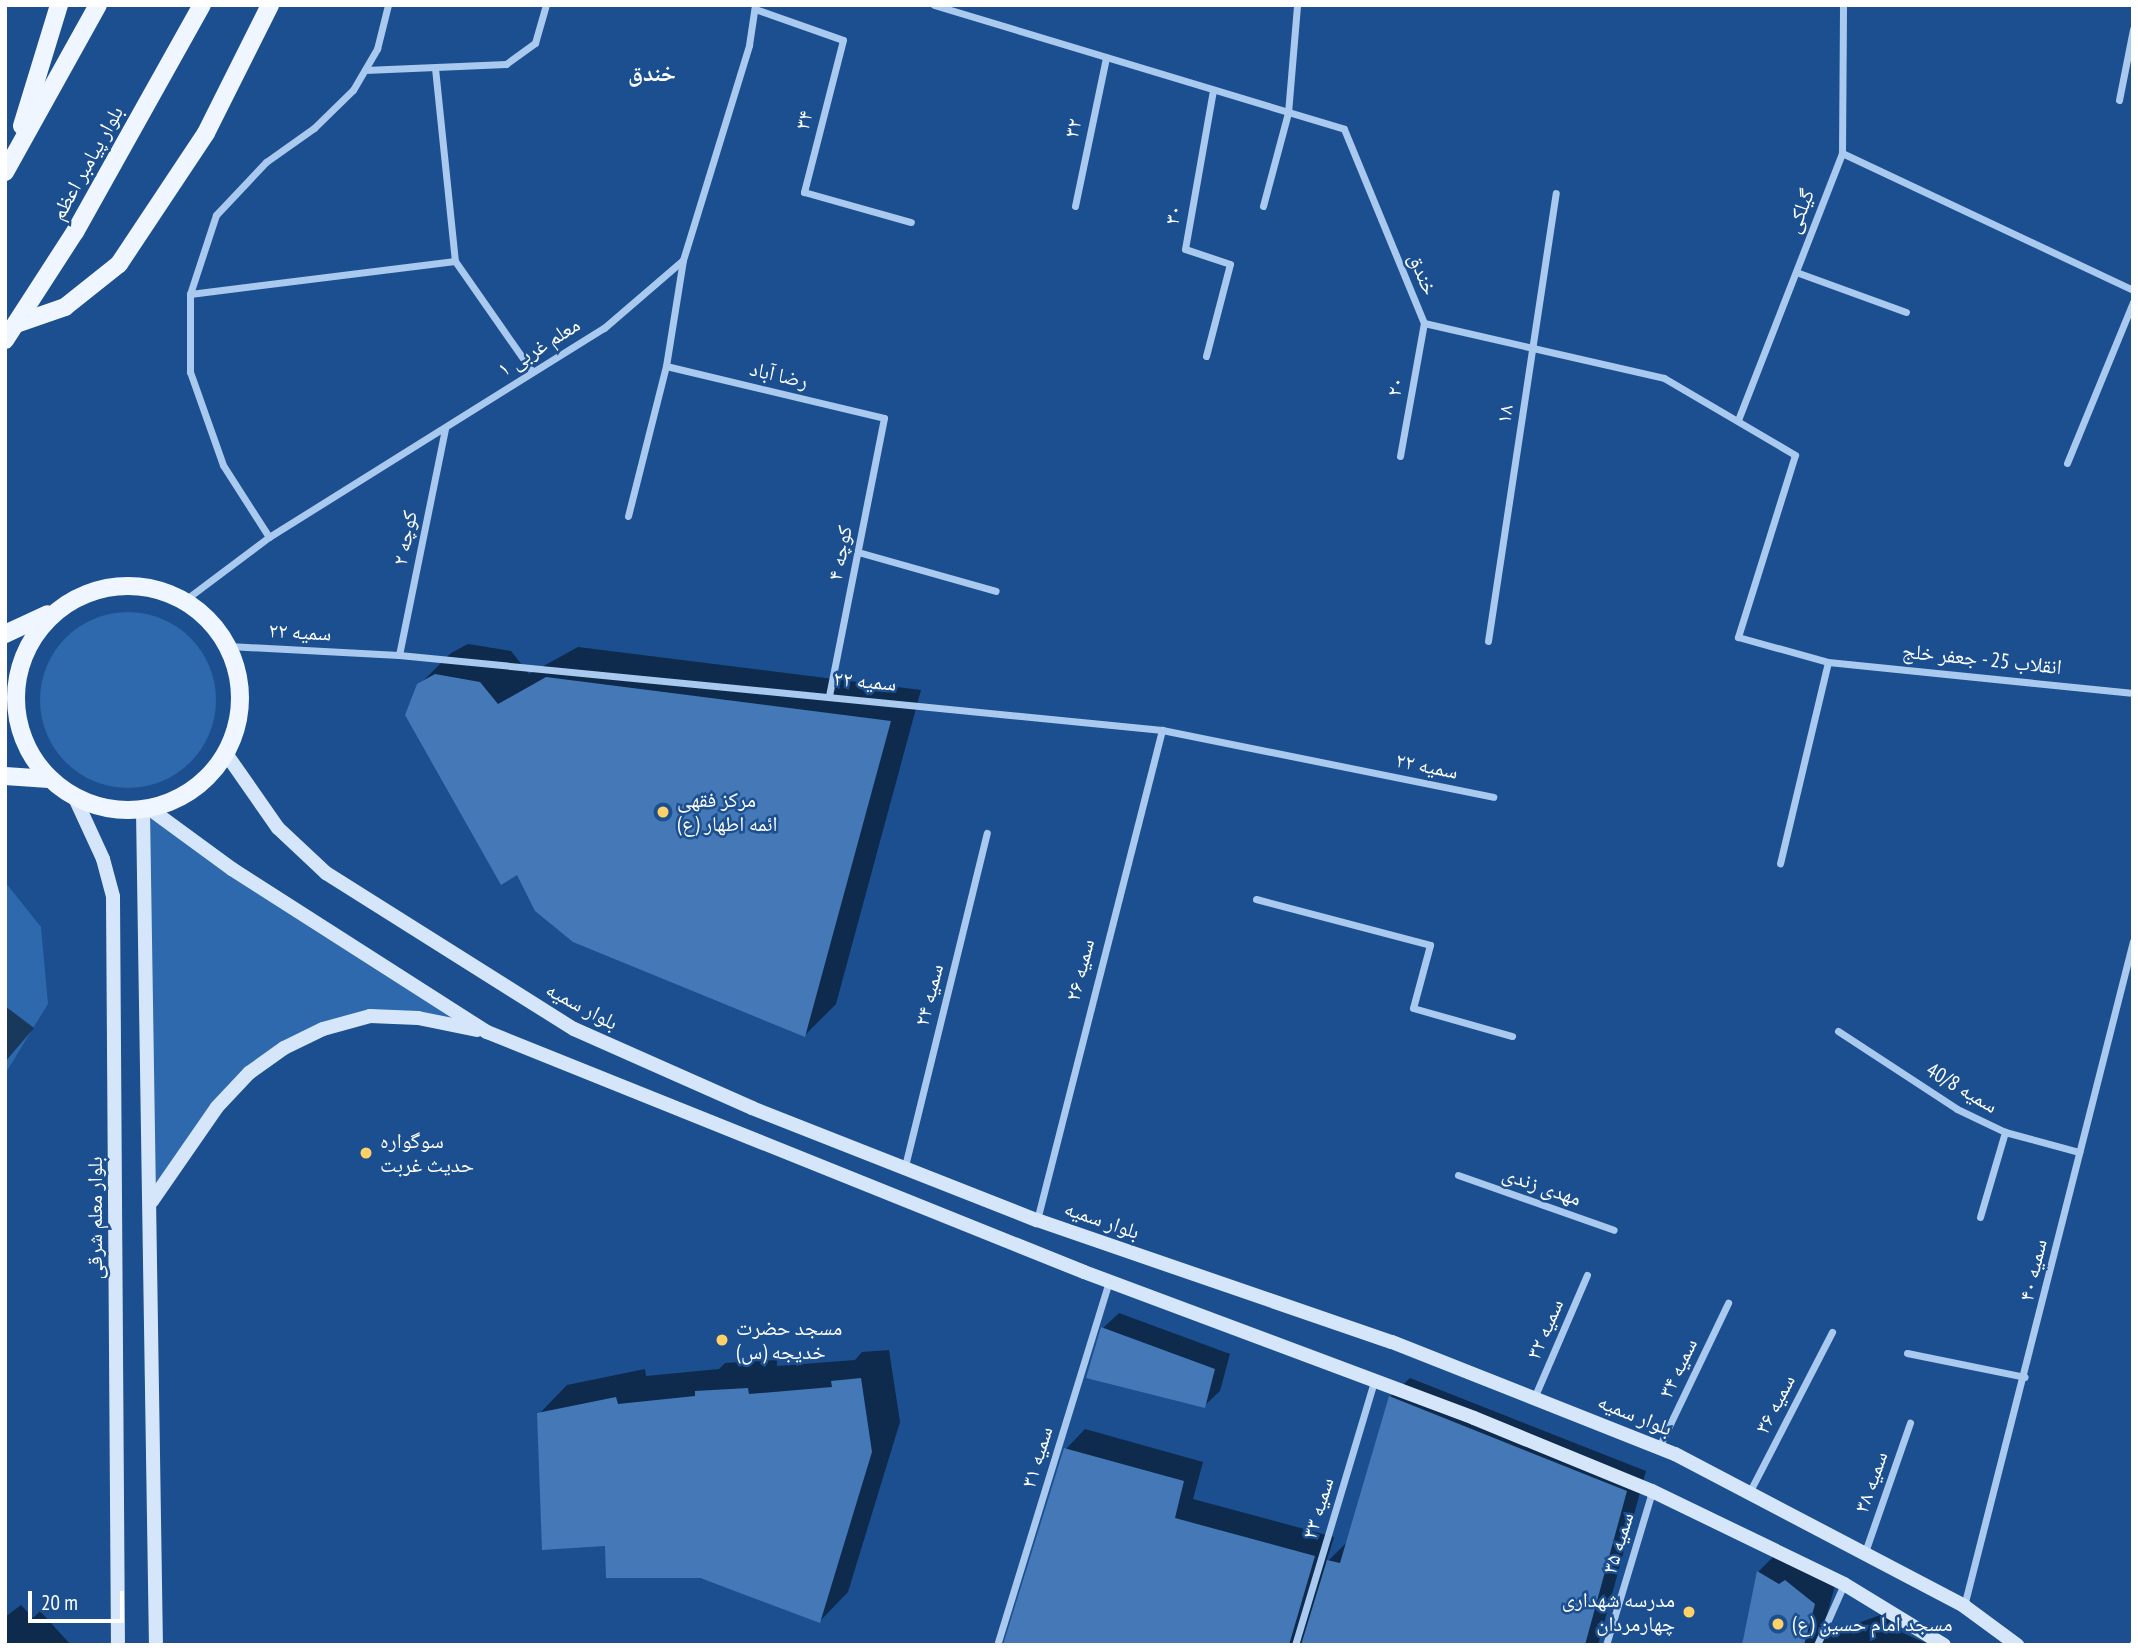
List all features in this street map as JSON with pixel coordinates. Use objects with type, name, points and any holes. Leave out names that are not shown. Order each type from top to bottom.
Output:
[{"type":"main road","points":[[9,165],[59,5]]},
{"type":"main road","points":[[9,165],[98,5]]},
{"type":"main road","name":"بلوار پیامبر اعظم","points":[[5,340],[75,232],[202,5]]},
{"type":"main road","points":[[16,324],[65,307],[119,264],[206,133],[270,5]]},
{"type":"main road","points":[[5,634],[87,593],[120,585],[154,588],[185,600],[210,620],[229,646],[240,682],[240,720],[227,755],[205,782],[176,801],[146,810],[108,810],[75,798],[49,779],[30,753],[22,734],[15,692],[22,661],[36,632],[58,609]]},
{"type":"main road","name":"بلوار سمیه","points":[[227,755],[278,828],[326,873],[574,1029],[752,1108],[1037,1220],[1392,1342],[1660,1447],[1750,1491],[1964,1606],[2017,1645]]},
{"type":"main road","points":[[5,776],[49,779]]},
{"type":"main road","name":"بلوار معلم شرقی","points":[[75,798],[103,859],[113,897],[118,1645]]},
{"type":"main road","points":[[146,810],[232,869],[487,1032]]},
{"type":"main road","points":[[146,810],[156,1645]]},
{"type":"main road","points":[[152,1201],[217,1107],[249,1073],[284,1048],[323,1029],[370,1016],[418,1018],[487,1032],[1109,1282],[1652,1491],[1844,1584],[1944,1645]]},
{"type":"street","points":[[269,537],[223,465],[190,372],[190,294],[216,215],[266,162],[314,128],[353,90],[377,49],[388,5]]},
{"type":"street","points":[[365,70],[506,64],[535,43],[546,5]]},
{"type":"street","name":"خندق","points":[[934,5],[1344,129],[1424,323],[1664,378],[1795,455],[1738,638]]},
{"type":"street","points":[[1263,206],[1288,113],[1297,5]]},
{"type":"street","name":"گیلکی","points":[[1738,420],[1842,153],[1843,5]]},
{"type":"street","points":[[628,516],[666,366],[683,260],[749,45],[755,7]]},
{"type":"street","name":"۳۴","points":[[755,7],[843,40],[804,192],[911,222]]},
{"type":"street","points":[[2119,100],[2133,29]]},
{"type":"street","name":"۳۲","points":[[1075,206],[1106,57]]},
{"type":"street","points":[[435,68],[455,261],[531,370]]},
{"type":"street","name":"۳۰","points":[[1206,356],[1230,264],[1185,249],[1213,90]]},
{"type":"street","points":[[1842,153],[2133,289]]},
{"type":"street","name":"۱۸","points":[[1488,641],[1556,192]]},
{"type":"street","name":"معلم غربی ۱","points":[[185,600],[269,537],[445,429],[531,370],[604,328],[683,260]]},
{"type":"street","points":[[190,294],[455,261]]},
{"type":"street","points":[[1796,272],[1906,312]]},
{"type":"street","points":[[2067,463],[2133,302]]},
{"type":"street","name":"۲۰","points":[[1400,456],[1424,323]]},
{"type":"street","name":"رضا آباد","points":[[666,366],[884,418]]},
{"type":"street","name":"کوچه ۴","points":[[829,695],[884,418]]},
{"type":"street","name":"کوچه ۲","points":[[400,655],[445,429]]},
{"type":"street","points":[[858,552],[996,591]]},
{"type":"street","name":"انقلاب 25 - جعفر خلج","points":[[1738,638],[1828,662],[2133,693]]},
{"type":"street","name":"سمیه ۲۲","points":[[229,646],[400,655],[829,695],[1162,730],[1493,797]]},
{"type":"street","points":[[1780,863],[1828,662]]},
{"type":"street","name":"سمیه ۲۶","points":[[1037,1220],[1162,730]]},
{"type":"street","name":"سمیه ۲۴","points":[[905,1166],[987,833]]},
{"type":"street","points":[[1256,899],[1430,945],[1413,1007],[1512,1036]]},
{"type":"street","name":"سمیه ۴۰","points":[[1964,1606],[2025,1377],[2133,942]]},
{"type":"street","name":"سمیه 40/8","points":[[1838,1031],[1957,1109],[2005,1132],[2079,1152]]},
{"type":"street","points":[[1980,1217],[2005,1132]]},
{"type":"street","name":"مهدی زندی","points":[[1458,1175],[1614,1230]]},
{"type":"street","name":"سمیه ۳۲","points":[[1534,1398],[1587,1275]]},
{"type":"street","name":"سمیه ۳۱","points":[[998,1642],[1109,1282]]},
{"type":"street","name":"سمیه ۳۴","points":[[1660,1447],[1728,1303]]},
{"type":"street","name":"سمیه ۳۶","points":[[1750,1491],[1832,1332]]},
{"type":"street","points":[[1907,1353],[2025,1377]]},
{"type":"street","name":"سمیه ۳۳","points":[[1295,1645],[1374,1382]]},
{"type":"street","name":"سمیه ۳۸","points":[[1865,1552],[1910,1423]]},
{"type":"street","name":"سمیه ۳۵","points":[[1606,1645],[1652,1491]]},
{"type":"street","points":[[1816,1645],[1844,1584]]},
{"type":"shaded area","points":[[128,612],[162,619],[190,638],[209,666],[216,700],[209,734],[190,762],[162,781],[128,788],[94,781],[66,762],[47,734],[40,700],[47,666],[66,638],[94,619]]},
{"type":"shaded area","points":[[147,812],[487,1032],[370,1016],[323,1029],[249,1073],[152,1201]]},
{"type":"shaded area","points":[[5,882],[41,927],[48,1004],[5,1074]]},
{"type":"building","name":"مرکز فقهی ائمه اطهار (ع)","points":[[435,674],[480,682],[498,704],[546,677],[891,721],[805,1037],[573,942],[535,911],[517,875],[501,885],[405,715],[417,684]]},
{"type":"building","points":[[1101,1327],[1215,1369],[1205,1408],[1086,1378]]},
{"type":"building","points":[[861,1378],[872,1452],[820,1623],[700,1578],[606,1578],[605,1546],[542,1550],[537,1413],[616,1397],[618,1404],[695,1396],[695,1391],[748,1388],[749,1394],[832,1387],[831,1381]]},
{"type":"building","points":[[1389,1396],[1627,1491],[1585,1645],[1301,1645],[1327,1560],[1340,1563]]},
{"type":"building","points":[[1064,1448],[1184,1481],[1175,1518],[1315,1556],[1289,1645],[1003,1645]]},
{"type":"building","name":"مسجد امام حسین (ع)","points":[[1757,1571],[1779,1584],[1785,1580],[1815,1604],[1804,1645],[1742,1645]]},
{"type":"place","name":"مرکز فقهی ائمه اطهار (ع)","points":[[663,812]]},
{"type":"place","name":"سوگواره حدیث غربت","points":[[366,1153]]},
{"type":"place","name":"مسجد حضرت خدیجه (س)","points":[[722,1340]]},
{"type":"place","name":"مدرسه شهداری چهارمردان","points":[[1689,1612]]},
{"type":"place","name":"مسجد امام حسین (ع)","points":[[1778,1624]]},
{"type":"district","name":"خندق","points":[[652,73]]}]
